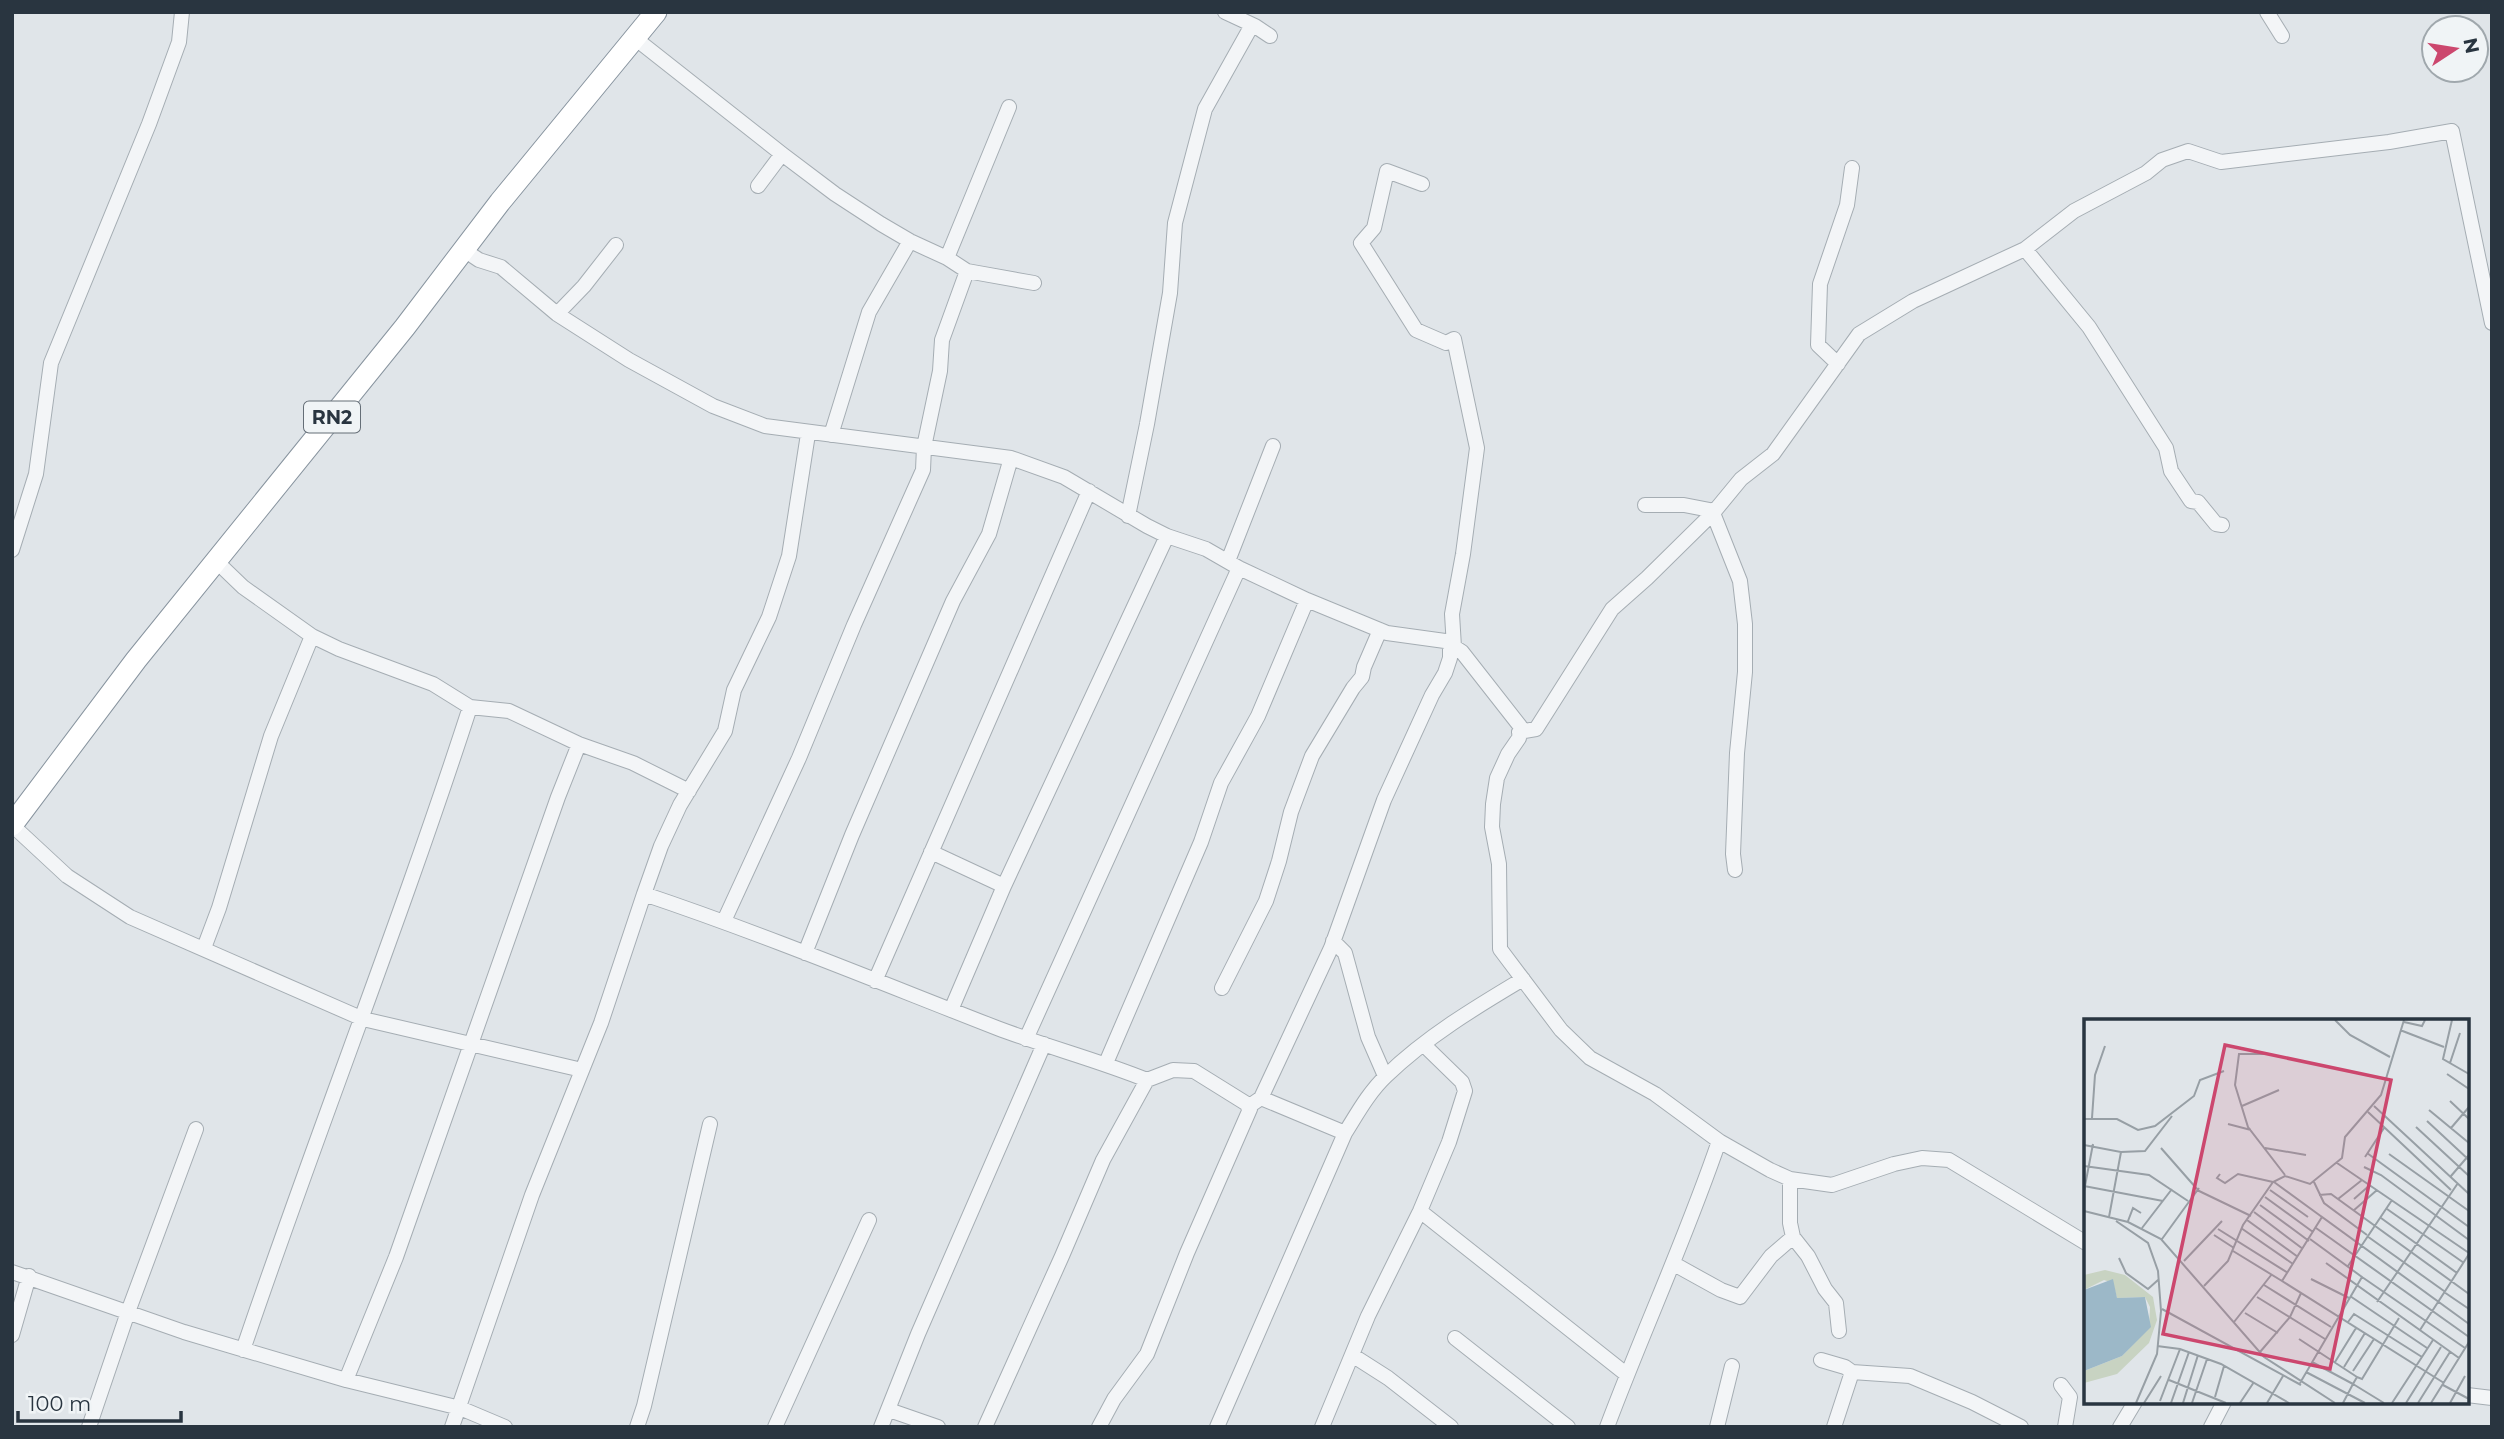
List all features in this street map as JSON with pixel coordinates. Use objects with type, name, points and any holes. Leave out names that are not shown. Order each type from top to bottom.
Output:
[{"type":"highway","name":"RN2","points":[[12,825],[96,711],[405,327],[500,202],[656,12]]},
{"type":"street","points":[[12,550],[36,474],[51,363],[149,124],[179,42],[182,12]]},
{"type":"street","points":[[1226,12],[1270,36]]},
{"type":"street","points":[[1128,516],[1170,293],[1175,223],[1205,109],[1264,12]]},
{"type":"street","points":[[2267,12],[2282,36]]},
{"type":"street","points":[[636,39],[671,69],[835,194],[910,241],[947,258],[967,271],[1034,283]]},
{"type":"street","points":[[947,258],[1009,107]]},
{"type":"street","points":[[1519,732],[1536,729],[1612,609],[1714,512],[1741,479],[1773,454],[1859,334],[1913,301],[2025,249],[2074,211],[2146,173],[2162,160],[2188,151],[2220,162],[2389,142],[2452,131],[2492,323]]},
{"type":"street","points":[[758,186],[782,154]]},
{"type":"street","points":[[1838,364],[1818,345],[1820,284],[1847,205],[1852,168]]},
{"type":"street","points":[[1248,1107],[1261,1098],[1333,941],[1384,800],[1450,658],[1452,614],[1464,554],[1477,448],[1475,430],[1454,339],[1446,344],[1416,330],[1361,243],[1374,228],[1387,172],[1422,184]]},
{"type":"street","points":[[831,435],[850,380],[865,323],[879,292],[910,241]]},
{"type":"street","points":[[557,314],[584,286],[616,245]]},
{"type":"street","points":[[2025,249],[2089,327],[2166,448],[2171,471],[2191,501],[2198,502],[2216,524],[2222,525]]},
{"type":"street","points":[[464,250],[479,260],[502,267],[557,314],[629,360],[713,406],[765,426],[1011,458],[1040,467],[1089,491],[1128,516],[1167,536],[1206,549],[1307,600],[1380,630],[1452,645],[1462,652],[1520,726],[1519,738],[1497,778],[1492,827],[1499,864],[1500,949],[1561,1030],[1590,1058],[1654,1094],[1719,1141],[1790,1179],[1832,1185],[1894,1164],[1922,1158],[1949,1160],[2084,1242]]},
{"type":"street","points":[[723,921],[799,758],[923,470],[940,371],[942,340],[967,271]]},
{"type":"street","points":[[452,1427],[510,1256],[601,1023],[660,846],[705,761],[725,731],[734,690],[769,617],[789,556],[808,433]]},
{"type":"street","points":[[1026,1039],[1234,565],[1273,446]]},
{"type":"street","points":[[805,953],[852,835],[953,601],[989,534],[1011,458]]},
{"type":"street","points":[[875,981],[1089,491]]},
{"type":"street","points":[[1645,505],[1684,505],[1714,512]]},
{"type":"street","points":[[1714,512],[1740,581],[1745,624],[1745,672],[1737,753],[1733,854],[1735,870]]},
{"type":"street","points":[[951,1010],[1004,887],[1167,536]]},
{"type":"street","points":[[216,561],[243,587],[312,635],[363,659],[433,684],[470,706],[509,711],[579,744],[633,763],[689,791]]},
{"type":"street","points":[[1106,1063],[1201,842],[1221,783],[1258,716],[1307,600]]},
{"type":"street","points":[[1222,988],[1266,901],[1291,812],[1312,756],[1362,677],[1380,630]]},
{"type":"street","points":[[204,948],[219,908],[271,736],[312,635]]},
{"type":"street","points":[[243,1350],[296,1191],[363,1019],[434,818],[470,706]]},
{"type":"street","points":[[346,1380],[396,1257],[558,796],[579,744]]},
{"type":"street","points":[[12,825],[67,876],[131,917],[363,1019],[582,1070]]},
{"type":"street","points":[[932,852],[1004,887]]},
{"type":"street","points":[[644,894],[723,921],[1026,1039],[1106,1063],[1147,1080]]},
{"type":"street","points":[[1333,941],[1345,953],[1368,1037],[1385,1076]]},
{"type":"street","points":[[1217,1427],[1345,1133],[1365,1102],[1385,1076],[1462,1015],[1523,979]]},
{"type":"street","points":[[881,1427],[918,1334],[1044,1044]]},
{"type":"street","points":[[1322,1427],[1352,1355],[1420,1211],[1449,1142],[1465,1091],[1462,1082],[1424,1045]]},
{"type":"street","points":[[985,1427],[1103,1160],[1147,1080],[1173,1070],[1194,1071],[1250,1109],[1186,1253],[1147,1354],[1114,1399],[1099,1427]]},
{"type":"street","points":[[1261,1098],[1345,1133]]},
{"type":"street","points":[[637,1427],[645,1406],[710,1124]]},
{"type":"street","points":[[89,1427],[128,1312],[196,1129]]},
{"type":"street","points":[[1607,1427],[1626,1374],[1674,1264],[1719,1141]]},
{"type":"street","points":[[1790,1179],[1790,1223],[1793,1237],[1808,1256],[1825,1289],[1836,1303],[1839,1331]]},
{"type":"street","points":[[1420,1211],[1626,1374]]},
{"type":"street","points":[[775,1427],[869,1220]]},
{"type":"street","points":[[1674,1264],[1721,1290],[1740,1297],[1771,1256],[1793,1237]]},
{"type":"street","points":[[12,1272],[243,1350],[346,1380],[460,1408],[505,1427]]},
{"type":"street","points":[[12,1335],[29,1276]]},
{"type":"street","points":[[1455,1338],[1568,1427]]},
{"type":"street","points":[[1352,1355],[1388,1378],[1451,1427]]},
{"type":"street","points":[[1821,1360],[1852,1372],[1910,1376],[1972,1402],[2021,1427]]},
{"type":"street","points":[[1717,1427],[1732,1366]]},
{"type":"street","points":[[1834,1427],[1852,1372]]},
{"type":"street","points":[[2061,1385],[2070,1397],[2065,1427]]},
{"type":"street","points":[[2469,1395],[2492,1398]]},
{"type":"street","points":[[2120,1427],[2134,1404]]},
{"type":"street","points":[[2211,1427],[2223,1404]]},
{"type":"street","points":[[889,1410],[938,1427]]}]
